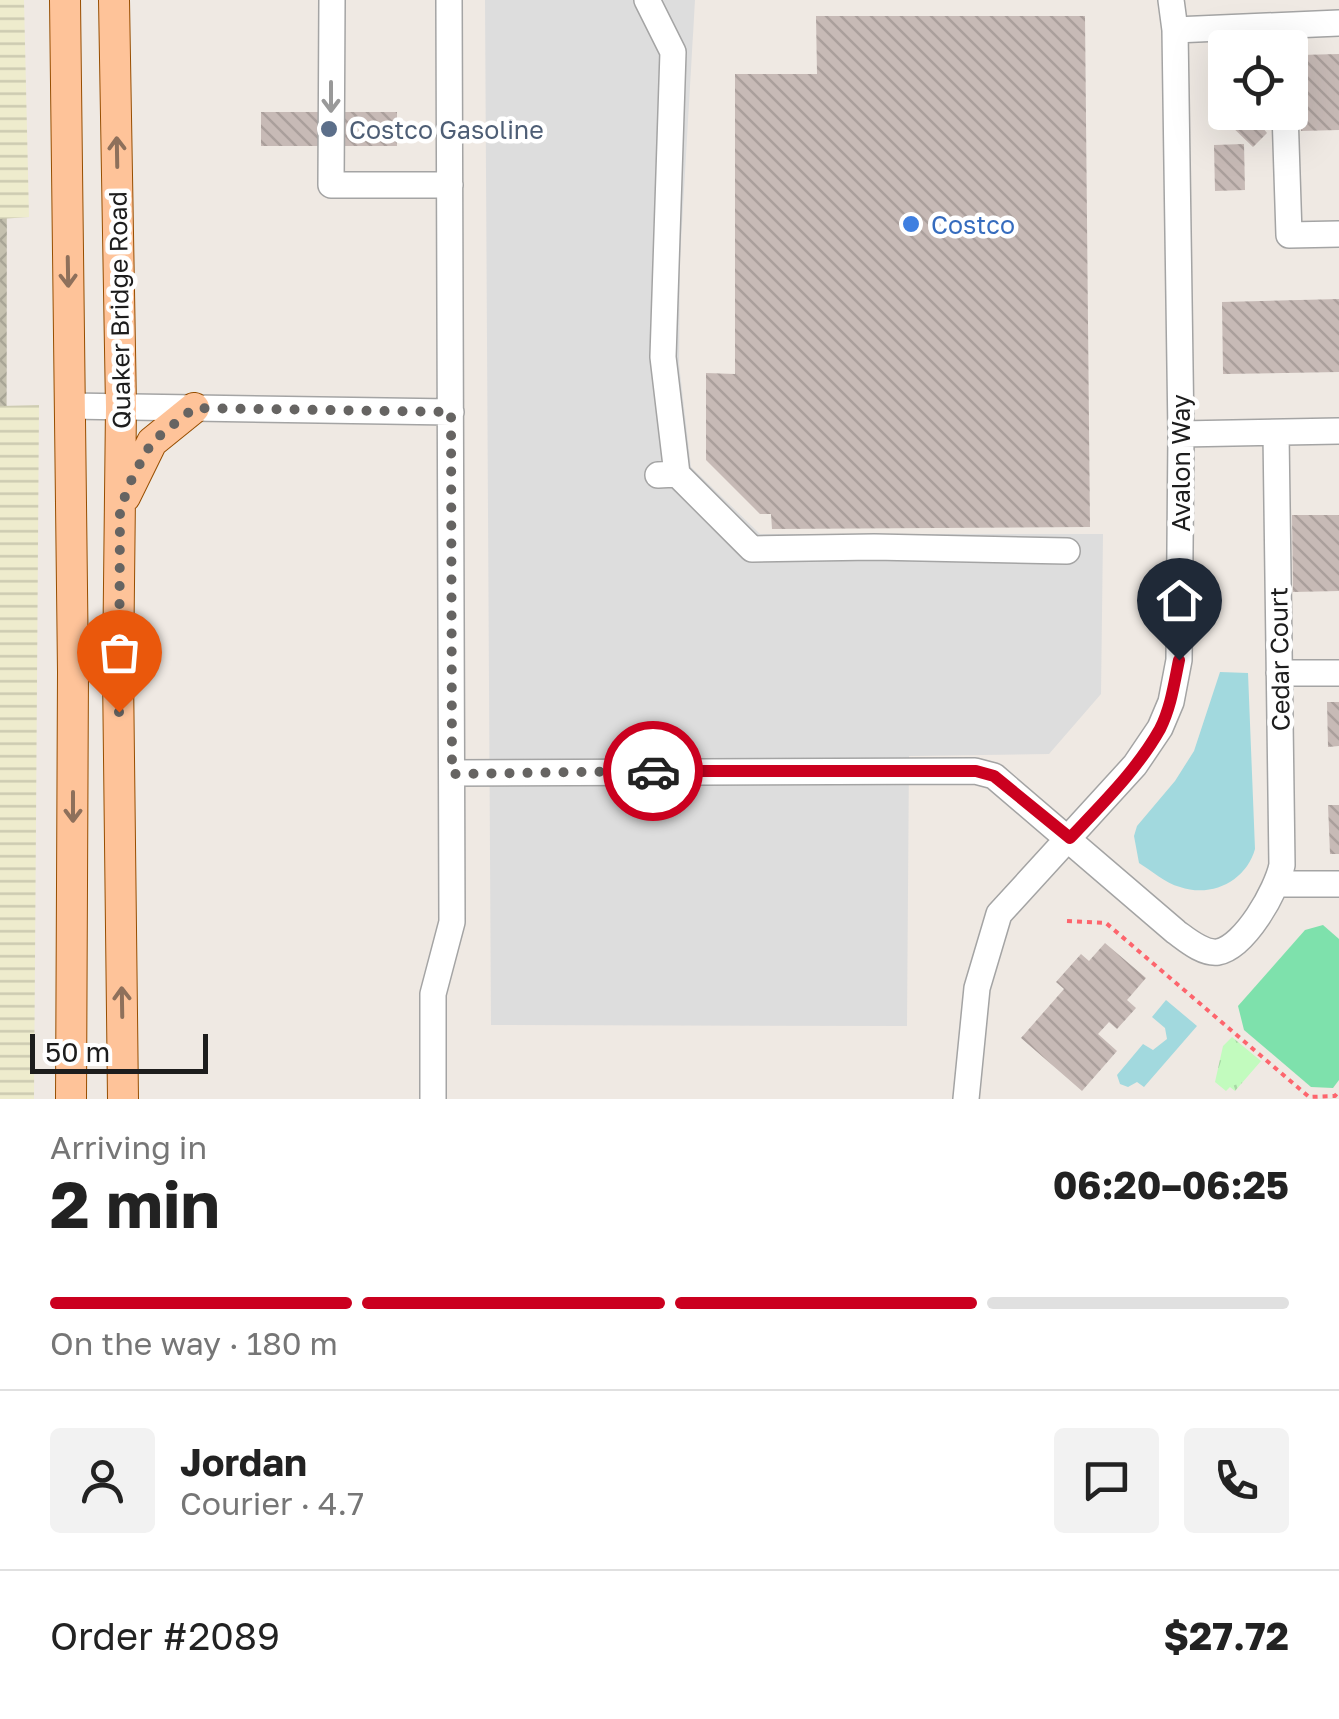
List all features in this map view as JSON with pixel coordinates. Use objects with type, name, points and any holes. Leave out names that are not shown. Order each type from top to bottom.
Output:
[{"type":"main road","name":"Quaker Bridge Road","points":[[65,0],[73,672],[72,1099]]},
{"type":"main road","name":"Quaker Bridge Road","points":[[117,8],[122,1099]]},
{"type":"main road","points":[[120,509],[152,442],[194,408]]},
{"type":"street","points":[[332,0],[331,184],[450,185]]},
{"type":"street","points":[[433,1099],[433,994],[452,922],[449,0]]},
{"type":"street","points":[[647,0],[672,52],[663,357],[668,474],[752,549],[1067,551]]},
{"type":"street","name":"Avalon Way","points":[[966,1099],[977,988],[999,914],[1136,765],[1160,728],[1171,702],[1179,660],[1181,434],[1175,30],[1171,0]]},
{"type":"street","points":[[1308,30],[1339,23]]},
{"type":"street","points":[[1175,30],[1208,32]]},
{"type":"street","points":[[1286,130],[1289,234],[1339,234]]},
{"type":"street","points":[[70,406],[451,412]]},
{"type":"street","points":[[1181,434],[1339,431]]},
{"type":"street","name":"Cedar Court","points":[[1276,434],[1282,866],[1278,884]]},
{"type":"street","points":[[1279,673],[1339,673]]},
{"type":"street","points":[[452,774],[976,771],[994,776],[1176,932],[1200,948],[1218,952],[1234,943],[1268,904],[1278,884],[1339,884]]},
{"type":"path","points":[[1067,921],[1106,923],[1310,1097],[1335,1096],[1339,1092]]},
{"type":"shaded area","points":[[0,0],[7,0],[6,1099],[0,1099]]},
{"type":"shaded area","points":[[0,0],[24,0],[29,217],[0,219]]},
{"type":"shaded area","points":[[485,0],[695,0],[680,259],[679,364],[691,467],[760,534],[1103,534],[1101,694],[1049,754],[909,756],[907,1026],[491,1025]]},
{"type":"shaded area","points":[[39,405],[34,1099],[0,1099],[0,406]]},
{"type":"green space","points":[[1323,925],[1339,939],[1339,1080],[1333,1088],[1311,1087],[1244,1030],[1238,1006],[1305,930]]},
{"type":"green space","points":[[1232,1037],[1261,1061],[1235,1091],[1230,1087],[1226,1091],[1215,1082],[1223,1046]]},
{"type":"water","points":[[1220,672],[1248,673],[1255,849],[1236,878],[1215,888],[1192,890],[1169,883],[1139,863],[1134,836],[1137,826],[1175,781],[1194,751]]},
{"type":"water","points":[[1166,1000],[1197,1026],[1144,1087],[1137,1082],[1128,1087],[1120,1084],[1117,1075],[1143,1044],[1153,1050],[1167,1039],[1165,1028],[1152,1017]]},
{"type":"building","name":"Costco","points":[[816,16],[1085,16],[1090,527],[772,529],[771,514],[760,514],[706,460],[706,373],[735,374],[735,74],[817,74]]},
{"type":"building","points":[[1339,54],[1339,130],[1301,131],[1308,130],[1308,55]]},
{"type":"building","name":"Costco Gasoline","points":[[261,112],[397,112],[397,146],[261,146]]},
{"type":"building","points":[[1235,130],[1265,130],[1267,133],[1253,147]]},
{"type":"building","points":[[1244,144],[1245,190],[1215,191],[1214,145]]},
{"type":"building","points":[[1339,299],[1339,372],[1223,374],[1222,302]]},
{"type":"building","points":[[1292,515],[1339,515],[1339,591],[1293,592]]},
{"type":"building","points":[[1327,702],[1339,702],[1339,746],[1328,747]]},
{"type":"building","points":[[1328,805],[1339,805],[1339,854],[1330,854]]},
{"type":"building","points":[[1105,943],[1146,978],[1127,1000],[1136,1008],[1117,1029],[1109,1022],[1098,1034],[1117,1051],[1082,1091],[1021,1038],[1064,989],[1056,982],[1081,954],[1089,961]]},
{"type":"way so far","points":[[119,712],[120,509],[152,442],[170,424],[194,408],[451,412],[452,774],[653,771]]},
{"type":"place","name":"Costco Gasoline","points":[[329,129]]},
{"type":"place","name":"Costco","points":[[911,224]]},
{"type":"route","points":[[653,771],[976,771],[994,776],[1070,838],[1136,765],[1160,728],[1171,702],[1179,660]]}]
